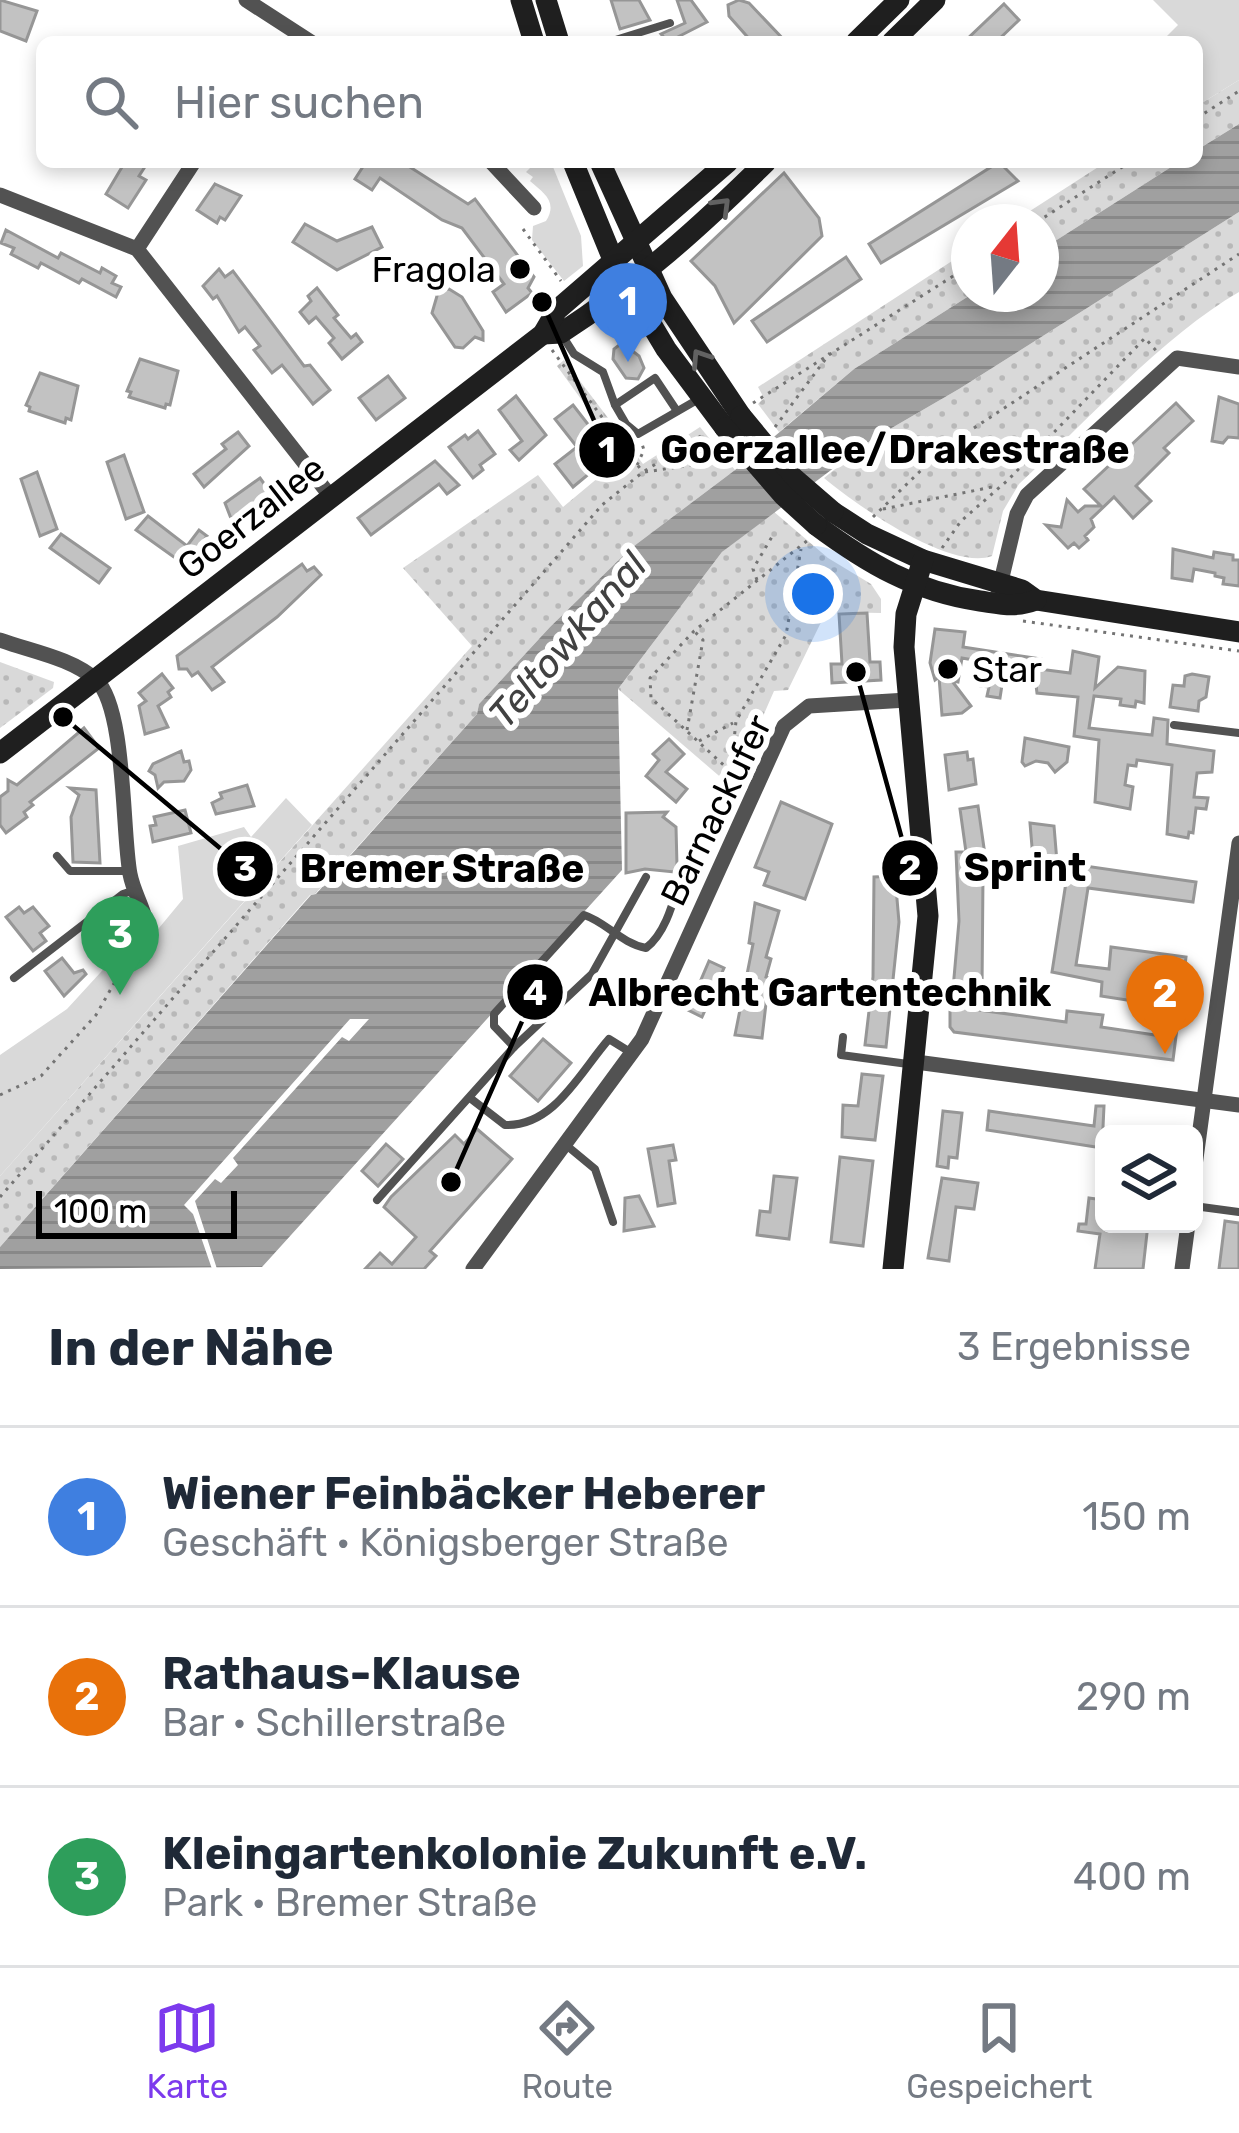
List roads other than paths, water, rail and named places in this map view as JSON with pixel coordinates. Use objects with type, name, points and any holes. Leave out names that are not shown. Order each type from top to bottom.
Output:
[{"type":"main road","points":[[521,0],[532,36]]},
{"type":"main road","points":[[546,0],[557,36]]},
{"type":"main road","points":[[862,36],[898,0]]},
{"type":"main road","points":[[898,36],[935,0]]},
{"type":"main road","points":[[575,168],[627,286],[701,398],[731,420]]},
{"type":"main road","points":[[603,168],[671,312],[731,420],[783,495],[856,555],[914,586],[998,594]]},
{"type":"main road","name":"Goerzallee","points":[[552,339],[557,310],[721,168]]},
{"type":"main road","name":"Goerzallee","points":[[0,753],[331,497],[649,271],[760,168]]},
{"type":"main road","points":[[820,525],[932,555],[1018,607],[1036,600],[1238,645]]},
{"type":"main road","points":[[893,1269],[928,916],[904,632],[914,586],[932,555]]},
{"type":"street","points":[[246,0],[302,36]]},
{"type":"street","points":[[276,36],[284,24]]},
{"type":"street","points":[[137,249],[190,168]]},
{"type":"street","points":[[497,168],[534,208]]},
{"type":"street","points":[[0,195],[137,249],[331,497]]},
{"type":"street","points":[[998,594],[1017,514],[1027,495],[1177,358],[1239,367]]},
{"type":"street","points":[[0,640],[96,679],[106,696],[123,778],[129,872],[145,918]]},
{"type":"street","name":"Barnackufer","points":[[473,1269],[642,1039],[778,736],[795,714],[809,706],[908,700]]},
{"type":"street","points":[[1200,1125],[1233,932],[1239,843]]},
{"type":"street","points":[[916,1064],[1239,1106]]},
{"type":"street","points":[[1182,1269],[1186,1233]]},
{"type":"lane","points":[[628,36],[670,23]]},
{"type":"lane","points":[[552,339],[603,372],[615,405],[638,434],[701,398]]},
{"type":"lane","points":[[615,405],[656,378],[677,411]]},
{"type":"lane","points":[[1174,725],[1239,733]]},
{"type":"lane","points":[[56,856],[70,872],[129,872]]},
{"type":"lane","points":[[514,1047],[494,1026],[494,1014],[584,915],[592,916],[616,937],[640,948],[651,946],[682,874]]},
{"type":"lane","points":[[377,1200],[514,1047],[592,974],[646,877]]},
{"type":"lane","points":[[14,978],[134,890]]},
{"type":"lane","points":[[130,954],[142,938],[145,918]]},
{"type":"lane","points":[[843,1037],[841,1055],[916,1064]]},
{"type":"lane","points":[[470,1097],[505,1125],[533,1121],[542,1118],[570,1088],[609,1039],[632,1053]]},
{"type":"lane","points":[[565,1144],[595,1169],[614,1222]]},
{"type":"lane","points":[[1203,1207],[1239,1212]]},
{"type":"water","name":"Teltowkanal","points":[[1239,124],[1239,212],[871,440],[722,552],[618,689],[622,870],[262,1267],[0,1269],[0,1247],[477,714],[479,704],[630,549],[735,470],[854,369],[951,307],[951,312],[1059,312],[1059,239],[1170,168],[1203,168],[1203,146]]},
{"type":"place","name":"Fragola","points":[[520,269]]},
{"type":"place","name":"Goerzallee/Drakestraße","points":[[542,302]]},
{"type":"place","name":"Wiener Feinbäcker Heberer","points":[[628,362]]},
{"type":"place","name":"Star","points":[[948,669]]},
{"type":"place","name":"Sprint","points":[[856,672]]},
{"type":"place","name":"Bremer Straße","points":[[63,717]]},
{"type":"place","name":"Kleingartenkolonie Zukunft e.V.","points":[[120,995]]},
{"type":"place","name":"Rathaus-Klause","points":[[1165,1054]]},
{"type":"place","name":"Albrecht Gartentechnik","points":[[451,1182]]}]
